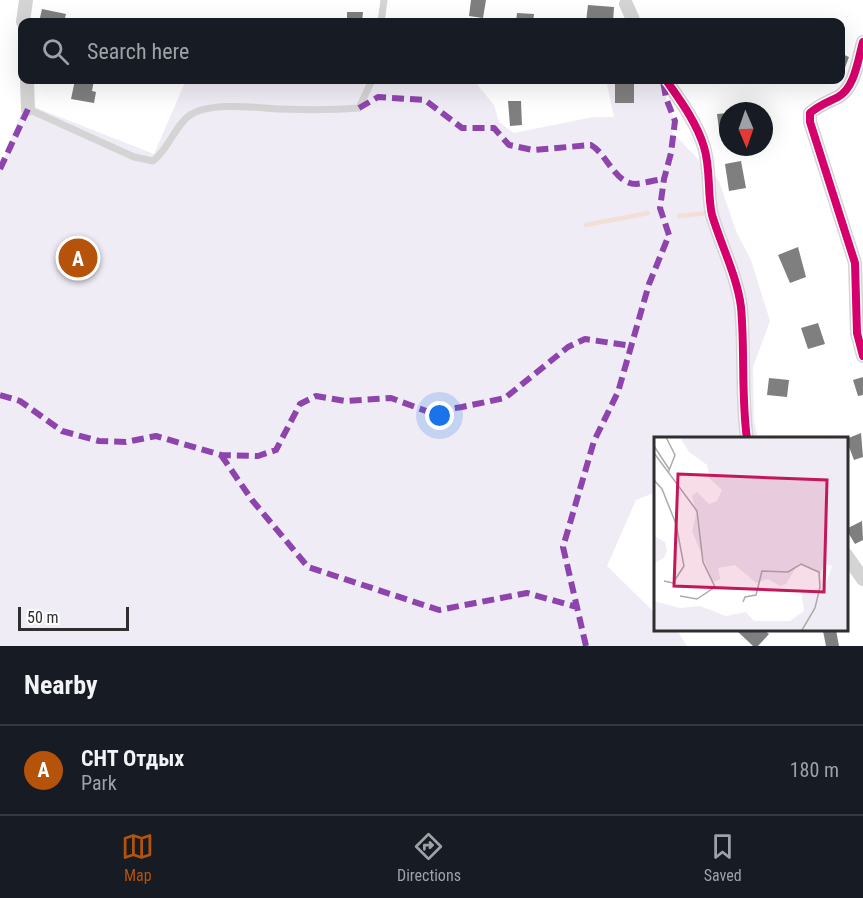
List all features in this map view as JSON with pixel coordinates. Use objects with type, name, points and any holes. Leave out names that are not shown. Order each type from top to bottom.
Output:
[{"type":"street","points":[[24,18],[26,0]]},
{"type":"street","points":[[626,2],[632,18]]},
{"type":"street","points":[[863,42],[849,88],[840,96],[818,105],[810,113],[810,122],[855,263],[857,333],[863,356]]},
{"type":"street","points":[[27,84],[28,109]]},
{"type":"street","points":[[669,84],[687,111],[704,146],[712,213],[740,303],[744,344],[742,382],[747,437]]},
{"type":"street","points":[[848,558],[863,579]]},
{"type":"lane","points":[[382,18],[384,0]]},
{"type":"lane","points":[[28,109],[134,157],[153,161],[160,156],[190,116],[208,108],[339,110],[359,108],[370,84]]},
{"type":"shaded area","points":[[184,84],[477,84],[494,105],[499,122],[514,133],[593,117],[614,117],[607,84],[664,84],[666,98],[675,121],[672,132],[719,181],[736,231],[751,260],[770,321],[753,367],[754,420],[758,437],[654,437],[654,493],[636,500],[607,566],[654,612],[654,631],[678,631],[687,646],[0,646],[0,159],[4,159],[24,103],[154,154]]},
{"type":"building","points":[[471,0],[486,0],[483,18],[469,16]]},
{"type":"building","points":[[588,5],[614,7],[613,18],[586,18]]},
{"type":"building","points":[[42,9],[66,14],[65,18],[40,18]]},
{"type":"building","points":[[347,12],[363,12],[362,18],[347,18]]},
{"type":"building","points":[[517,13],[534,14],[534,18],[516,18]]},
{"type":"building","points":[[845,55],[849,57],[845,68]]},
{"type":"building","points":[[74,84],[93,84],[92,91],[96,92],[94,103],[71,99]]},
{"type":"building","points":[[615,84],[634,84],[634,103],[615,103]]},
{"type":"building","points":[[508,101],[521,101],[522,125],[510,126]]},
{"type":"building","points":[[741,161],[746,188],[729,191],[725,164]]},
{"type":"building","points":[[798,247],[806,277],[790,283],[778,255]]},
{"type":"building","points":[[818,323],[825,344],[808,349],[801,328]]},
{"type":"building","points":[[863,377],[863,395],[858,396],[853,380]]},
{"type":"building","points":[[769,378],[789,380],[787,397],[767,395]]},
{"type":"building","points":[[861,433],[863,457],[854,460],[848,438]]},
{"type":"building","points":[[862,521],[863,540],[855,544],[848,528]]},
{"type":"building","points":[[737,631],[765,631],[769,634],[758,646],[753,646]]},
{"type":"building","points":[[823,631],[836,631],[839,646],[826,646]]},
{"type":"waterway","points":[[586,225],[648,213]]},
{"type":"waterway","points":[[679,216],[709,213]]},
{"type":"marked path","points":[[586,646],[563,547],[594,441],[618,392],[649,284],[669,235],[660,208],[675,121],[664,84]]},
{"type":"marked path","points":[[359,108],[378,97],[425,100],[462,128],[494,128],[509,145],[533,150],[591,145],[617,174],[629,183],[664,179]]},
{"type":"marked path","points":[[0,169],[28,109]]},
{"type":"marked path","points":[[0,395],[20,401],[62,431],[99,441],[126,442],[156,436],[221,455],[258,456],[276,450],[300,404],[316,396],[345,401],[391,398],[429,412],[462,407],[505,398],[568,347],[585,339],[632,346]]},
{"type":"marked path","points":[[221,455],[252,500],[308,567],[439,610],[527,593],[577,607]]},
{"type":"cycle path","points":[[863,42],[855,72],[844,93],[810,113],[810,122],[855,263],[857,333],[863,356]]},
{"type":"cycle path","points":[[669,84],[693,121],[701,138],[708,164],[712,215],[739,295],[747,437]]},
{"type":"place","name":"СНТ Отдых","points":[[78,258]]}]
